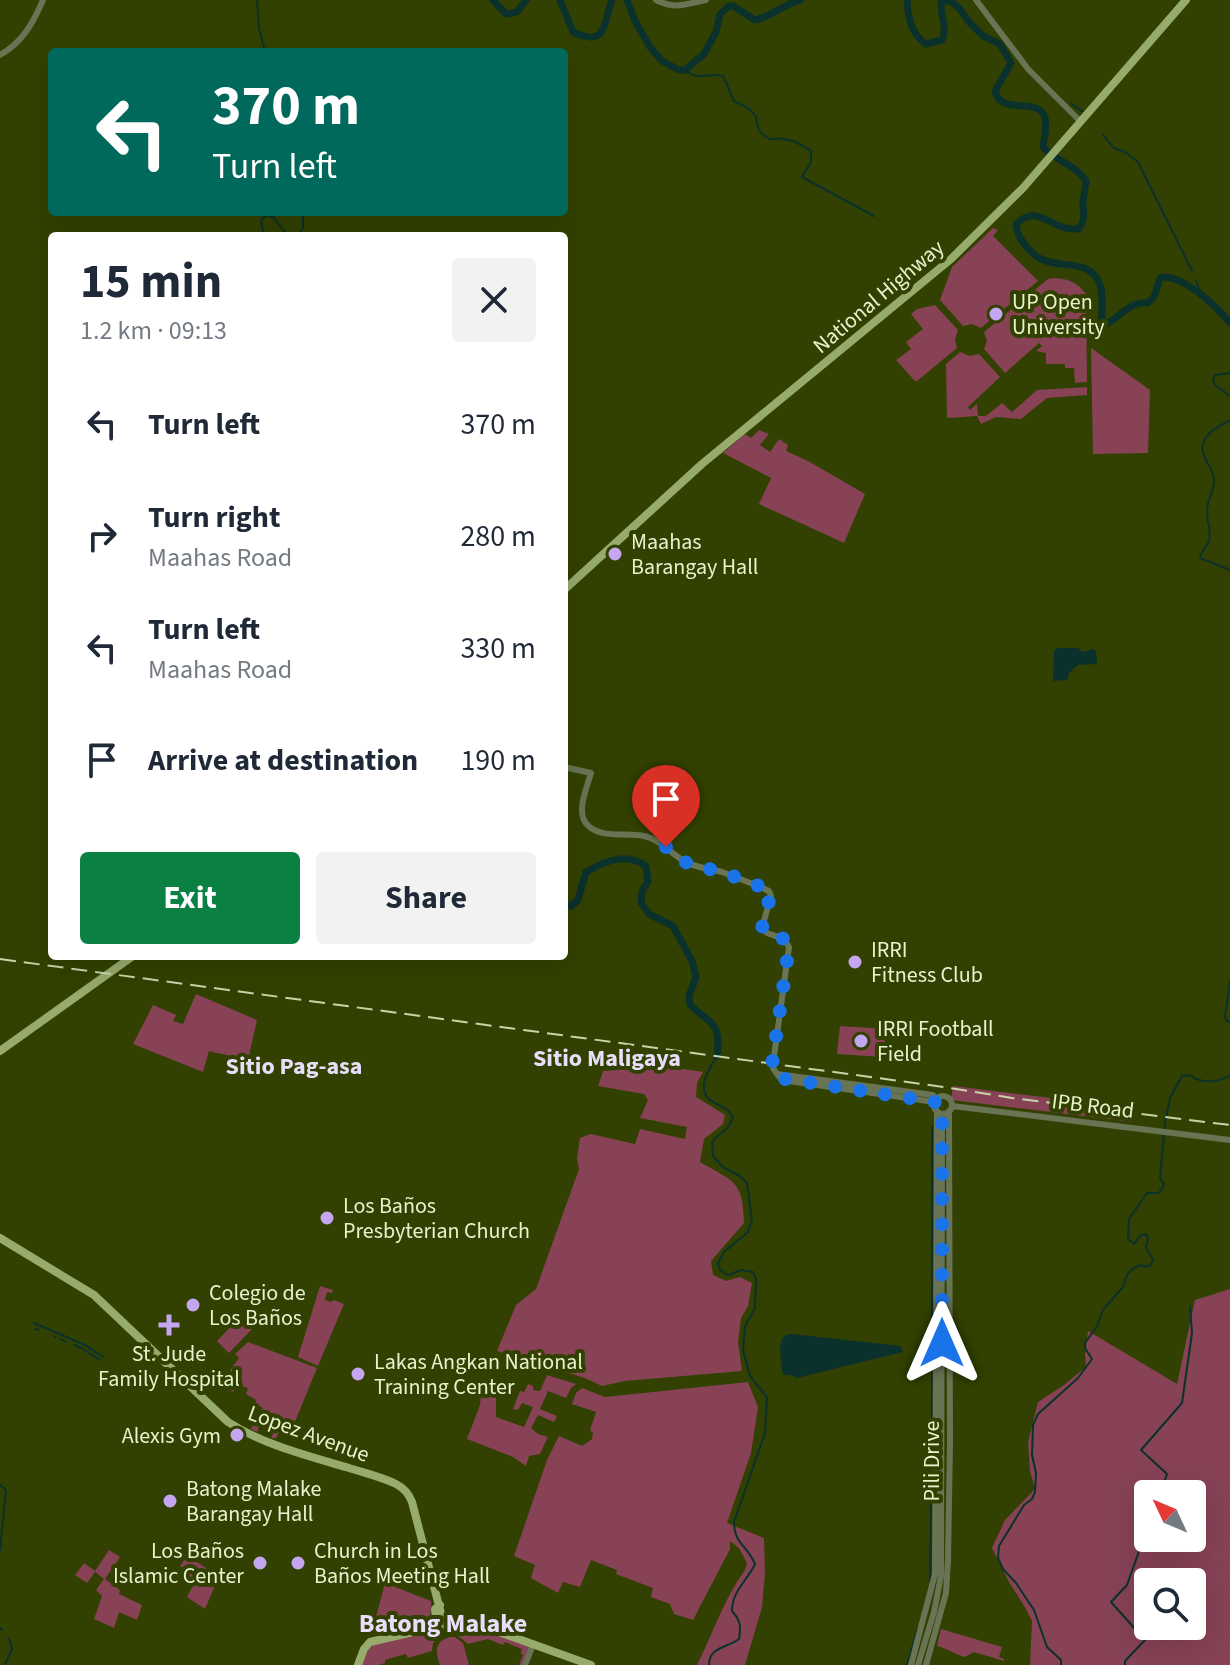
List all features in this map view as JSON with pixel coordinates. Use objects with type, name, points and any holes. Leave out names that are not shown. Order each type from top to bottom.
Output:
[{"type":"main road","name":"National Highway","points":[[568,586],[702,464],[951,259],[1052,155],[1186,0]]},
{"type":"main road","points":[[0,1051],[127,960]]},
{"type":"main road","name":"Lopez Avenue","points":[[0,1238],[94,1295],[221,1416],[240,1430],[268,1443],[371,1475],[403,1489],[412,1502],[440,1605],[441,1626]]},
{"type":"main road","points":[[358,1665],[370,1642],[465,1620],[591,1665]]},
{"type":"street","points":[[0,55],[22,39],[43,0]]},
{"type":"street","points":[[656,0],[675,7],[706,0]]},
{"type":"street","points":[[976,0],[1028,69],[1081,122]]},
{"type":"street","points":[[568,768],[591,773],[582,810],[586,823],[592,828],[628,836],[647,836],[688,864],[722,872],[769,891],[771,896],[762,928],[784,939],[789,947],[772,1065],[777,1074],[933,1095],[936,1100]]},
{"type":"street","points":[[911,1665],[935,1574],[945,1111],[951,1101],[941,1096],[934,1107],[945,1111]]},
{"type":"street","points":[[918,1665],[941,1576],[945,1111]]},
{"type":"street","name":"IPB Road","points":[[945,1111],[1230,1140]]},
{"type":"street","name":"Pili Drive","points":[[926,1665],[946,1593],[948,1560],[950,1458],[945,1111]]},
{"type":"street","points":[[525,1665],[533,1645]]},
{"type":"shaded area","points":[[993,228],[998,230],[993,236],[1038,281],[981,328],[972,324],[963,326],[940,300],[952,267]]},
{"type":"shaded area","points":[[1048,279],[1072,282],[1086,294],[1087,382],[1075,383],[1074,368],[1065,368],[1065,364],[1046,364],[1046,353],[1036,351],[1042,346],[1039,343],[1005,373],[984,349],[987,341],[984,332]]},
{"type":"shaded area","points":[[935,305],[958,330],[955,339],[957,348],[915,381],[896,360],[911,349],[906,342],[923,329],[911,314],[917,309]]},
{"type":"shaded area","points":[[1091,348],[1150,390],[1148,453],[1093,454]]},
{"type":"shaded area","points":[[960,352],[970,356],[979,354],[1000,377],[968,407],[970,410],[977,404],[978,416],[986,416],[1002,403],[1012,412],[1037,390],[1087,387],[1087,395],[1047,398],[1021,419],[996,417],[981,424],[977,416],[947,418],[946,364]]},
{"type":"shaded area","points":[[759,430],[769,434],[760,445],[770,452],[779,439],[788,445],[786,451],[865,494],[844,543],[759,504],[771,478],[723,453],[745,434],[751,438]]},
{"type":"shaded area","points":[[196,994],[257,1020],[248,1060],[209,1051],[203,1072],[133,1044],[153,1005],[176,1015],[173,1021],[183,1024]]},
{"type":"shaded area","name":"IRRI Football Field","points":[[840,1026],[886,1029],[883,1057],[837,1054]]},
{"type":"shaded area","points":[[622,1059],[703,1072],[697,1083],[696,1097],[725,1115],[723,1124],[704,1139],[700,1162],[729,1179],[739,1190],[741,1198],[744,1223],[711,1261],[713,1275],[726,1281],[740,1277],[752,1283],[748,1306],[741,1318],[738,1342],[742,1371],[625,1381],[602,1386],[497,1351],[516,1305],[536,1289],[579,1169],[580,1138],[591,1134],[635,1144],[640,1129],[685,1139],[687,1127],[640,1118],[648,1100],[644,1094],[598,1086],[603,1071],[618,1070]]},
{"type":"shaded area","points":[[953,1086],[1134,1108],[1133,1122],[951,1100]]},
{"type":"shaded area","points":[[320,1286],[333,1290],[332,1293],[327,1292],[325,1300],[344,1304],[318,1366],[298,1357]]},
{"type":"shaded area","points":[[1230,1289],[1230,1665],[1030,1665],[1032,1621],[992,1548],[1005,1520],[1035,1489],[1028,1442],[1038,1402],[1086,1367],[1088,1331],[1177,1384],[1195,1300]]},
{"type":"shaded area","points":[[245,1312],[257,1324],[229,1353],[217,1341]]},
{"type":"shaded area","points":[[248,1342],[317,1368],[292,1429],[281,1428],[276,1438],[271,1438],[277,1425],[268,1420],[260,1425],[257,1432],[251,1429],[263,1408],[246,1394],[248,1388],[238,1385],[233,1392],[221,1383],[239,1358],[235,1354]]},
{"type":"shaded area","points":[[547,1375],[576,1384],[566,1398],[548,1391],[540,1409],[557,1416],[554,1422],[538,1415],[531,1428],[548,1437],[540,1454],[529,1456],[526,1466],[513,1457],[467,1439],[481,1394],[496,1396],[496,1417],[524,1427],[533,1407],[522,1403],[518,1410],[513,1409],[520,1391],[524,1392],[528,1384],[533,1386],[533,1390],[540,1391]]},
{"type":"shaded area","points":[[748,1382],[758,1407],[751,1453],[727,1523],[764,1538],[762,1607],[745,1665],[697,1665],[747,1563],[739,1548],[730,1541],[730,1549],[693,1620],[674,1614],[670,1604],[651,1597],[653,1588],[616,1574],[617,1570],[591,1560],[580,1587],[563,1582],[558,1593],[531,1578],[535,1565],[514,1556],[547,1460],[559,1436],[582,1446],[592,1439],[590,1430],[596,1412],[572,1404],[576,1393],[582,1388],[605,1397]]},
{"type":"shaded area","points":[[109,1550],[120,1557],[105,1579],[120,1590],[119,1594],[142,1605],[137,1620],[119,1612],[114,1628],[94,1619],[102,1596],[96,1590],[104,1579],[95,1572],[87,1583],[75,1575],[84,1563],[95,1571]]},
{"type":"shaded area","points":[[187,1556],[219,1576],[205,1609],[187,1597],[194,1584],[180,1566]]},
{"type":"shaded area","points":[[385,1583],[431,1601],[431,1620],[375,1635],[372,1632]]},
{"type":"shaded area","points":[[466,1623],[531,1646],[524,1665],[519,1665],[522,1649],[505,1642],[503,1645],[488,1639],[468,1644],[456,1634],[456,1625]]},
{"type":"shaded area","points":[[941,1629],[1002,1647],[999,1657],[1004,1661],[974,1652],[965,1657],[937,1646]]},
{"type":"shaded area","points":[[433,1630],[437,1639],[432,1651],[408,1658],[406,1654],[378,1665],[361,1665],[373,1645]]},
{"type":"shaded area","points":[[450,1637],[463,1643],[469,1665],[440,1665],[437,1648]]},
{"type":"water","points":[[1058,648],[1078,648],[1082,652],[1093,649],[1097,664],[1078,665],[1067,680],[1053,681],[1054,651]]},
{"type":"water","points":[[791,1334],[901,1346],[903,1352],[797,1378],[782,1372],[780,1346],[782,1339]]},
{"type":"waterway","points":[[257,0],[264,48]]},
{"type":"waterway","points":[[493,0],[506,14],[517,12],[526,0]]},
{"type":"waterway","points":[[560,0],[573,32],[592,37],[602,31],[612,0]]},
{"type":"waterway","points":[[627,0],[650,47],[662,61],[679,70],[685,70],[704,54],[716,32],[720,14],[729,6],[755,20],[800,0]]},
{"type":"waterway","points":[[907,0],[911,25],[926,44],[942,40],[941,2],[949,0],[983,36],[1000,44],[1011,63],[995,91],[998,98],[1011,105],[1040,110],[1046,123],[1043,147],[1076,170],[1086,181],[1083,219],[1079,229],[1066,228],[1034,216],[1028,216],[1016,225],[1018,234],[1031,252],[1049,262],[1090,271],[1100,285],[1104,325],[1130,307],[1148,303],[1161,277],[1189,286],[1230,323]]},
{"type":"waterway","points":[[685,70],[699,76],[723,76],[734,101],[756,116],[761,133],[769,139],[791,140],[811,151],[811,162],[802,177],[874,216]]},
{"type":"waterway","points":[[1071,103],[1083,112]]},
{"type":"waterway","points":[[1103,135],[1114,148],[1138,162],[1192,271]]},
{"type":"waterway","points":[[263,232],[261,220],[266,216]]},
{"type":"waterway","points":[[269,216],[285,232]]},
{"type":"waterway","points":[[300,232],[303,216]]},
{"type":"waterway","points":[[1196,280],[1201,294]]},
{"type":"waterway","points":[[1230,373],[1215,375],[1213,380],[1230,396]]},
{"type":"waterway","points":[[1230,420],[1210,433],[1203,444],[1203,453],[1214,483],[1207,510],[1210,537],[1200,558],[1230,570]]},
{"type":"waterway","points":[[568,906],[578,900],[586,872],[601,864],[631,859],[646,866],[648,881],[642,891],[641,903],[649,914],[673,926],[692,961],[696,977],[689,996],[690,1005],[716,1030],[717,1056]]},
{"type":"waterway","points":[[1230,981],[1225,1017],[1230,1022]]},
{"type":"waterway","points":[[709,1665],[715,1651],[739,1639],[740,1624],[732,1611],[733,1604],[755,1564],[739,1540],[734,1522],[765,1433],[767,1397],[750,1376],[743,1350],[745,1326],[755,1308],[756,1279],[753,1272],[741,1270],[728,1275],[720,1270],[718,1263],[724,1252],[748,1232],[752,1220],[747,1183],[713,1156],[712,1143],[733,1117],[704,1092],[705,1080],[717,1056]]},
{"type":"waterway","points":[[1061,1665],[1061,1660],[1047,1647],[1034,1610],[998,1558],[999,1546],[1035,1492],[1033,1425],[1038,1414],[1078,1378],[1092,1359],[1085,1343],[1103,1310],[1123,1287],[1127,1275],[1141,1265],[1151,1265],[1153,1260],[1146,1248],[1148,1237],[1145,1234],[1140,1236],[1134,1244],[1128,1239],[1129,1219],[1147,1193],[1159,1193],[1164,1185],[1160,1177],[1165,1122],[1170,1098],[1182,1076],[1210,1081],[1230,1075]]},
{"type":"waterway","points":[[930,1583],[932,1127]]},
{"type":"waterway","points":[[1165,1480],[1167,1474],[1141,1450],[1182,1403],[1192,1333],[1190,1306]]},
{"type":"waterway","points":[[34,1323],[85,1345],[103,1357]]},
{"type":"waterway","points":[[61,1339],[66,1342]]},
{"type":"waterway","points":[[74,1345],[81,1348]]},
{"type":"waterway","points":[[83,1349],[100,1360]]},
{"type":"waterway","points":[[0,1485],[6,1490],[0,1550]]},
{"type":"waterway","points":[[1125,1665],[1125,1661],[1145,1640],[1111,1602],[1127,1585],[1139,1552]]},
{"type":"waterway","points":[[907,1665],[918,1628]]},
{"type":"waterway","points":[[5,1665],[12,1649],[9,1638]]},
{"type":"railway","points":[[0,959],[1230,1125]]},
{"type":"place","name":"UP Open University","points":[[996,314]]},
{"type":"place","name":"Maahas Barangay Hall","points":[[615,554]]},
{"type":"place","name":"IRRI Fitness Club","points":[[855,962]]},
{"type":"place","name":"IRRI Football Field","points":[[861,1041]]},
{"type":"place","name":"Los Baños Presbyterian Church","points":[[327,1218]]},
{"type":"place","name":"Colegio de Los Baños","points":[[193,1305]]},
{"type":"place","name":"St. Jude Family Hospital","points":[[169,1325]]},
{"type":"place","name":"Lakas Angkan National Training Center","points":[[358,1374]]},
{"type":"place","name":"Alexis Gym","points":[[237,1435]]},
{"type":"place","name":"Batong Malake Barangay Hall","points":[[170,1501]]},
{"type":"place","name":"Los Baños Islamic Center","points":[[260,1563]]},
{"type":"place","name":"Church in Los Baños Meeting Hall","points":[[298,1563]]},
{"type":"district","name":"Sitio Maligaya","points":[[607,1058]]},
{"type":"district","name":"Sitio Pag-asa","points":[[294,1066]]},
{"type":"district","name":"Batong Malake","points":[[443,1623]]},
{"type":"route","points":[[666,847],[688,864],[722,872],[771,893],[762,928],[784,939],[789,947],[772,1065],[779,1078],[935,1102],[935,1109],[942,1114],[942,1343]]}]
